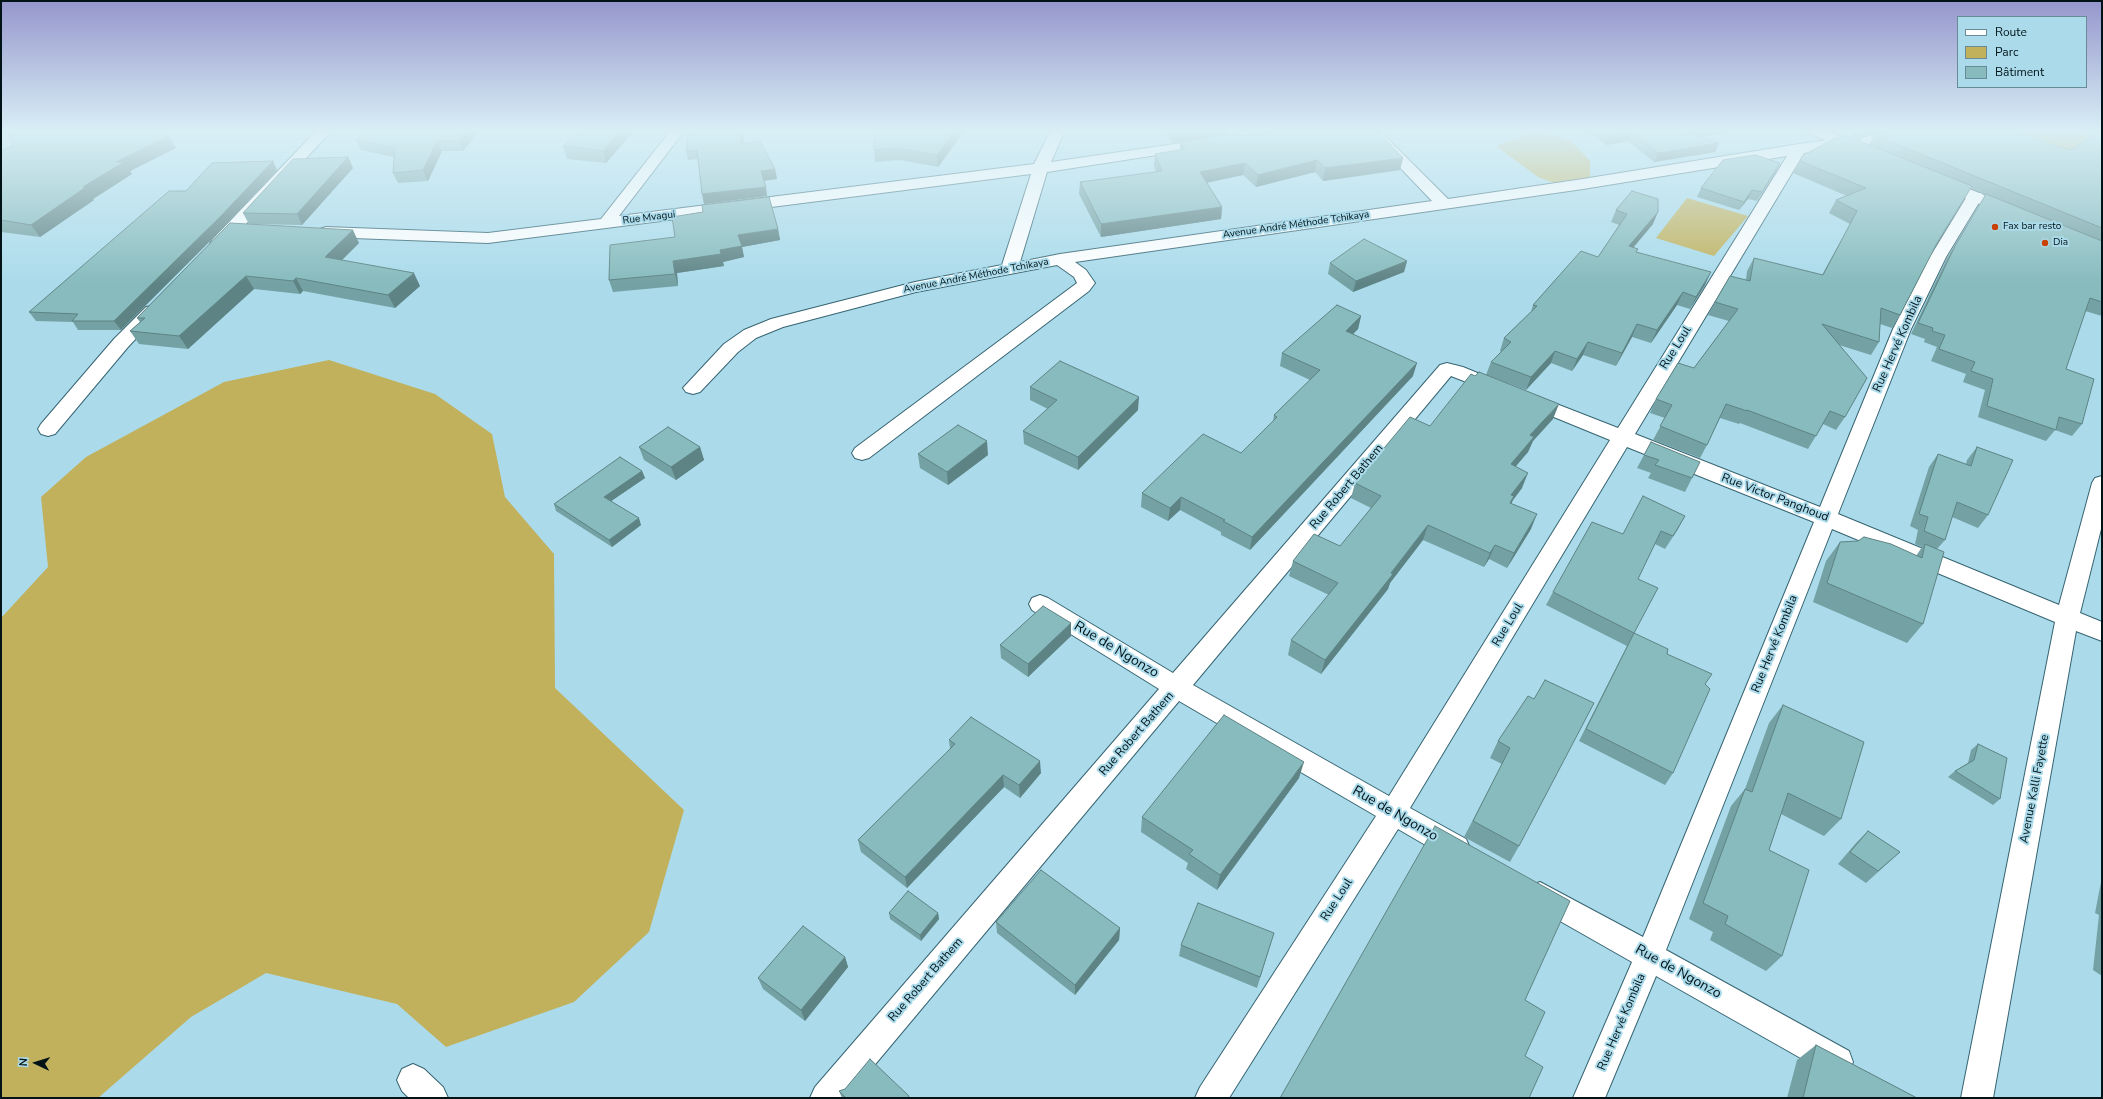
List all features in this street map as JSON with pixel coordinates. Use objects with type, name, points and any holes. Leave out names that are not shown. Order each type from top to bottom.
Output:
[{"type":"street","points":[[205,258],[277,181]]},
{"type":"street","points":[[606,223],[638,181]]},
{"type":"street","name":"Rue Mvagui","points":[[313,232],[488,238],[935,181]]},
{"type":"street","points":[[1010,267],[1036,181]]},
{"type":"street","points":[[1422,181],[1444,204]]},
{"type":"street","name":"Avenue André Méthode Tchikaya","points":[[693,388],[732,348],[750,334],[777,323],[915,287],[1010,267],[1060,259],[1599,181]]},
{"type":"street","name":"Rue Loul","points":[[1211,1098],[1393,813],[1779,181]]},
{"type":"street","points":[[1947,181],[1975,196],[2024,211],[1953,181]]},
{"type":"street","name":"Rue Hervé Kombila","points":[[1589,1098],[1650,955],[1902,329],[1938,257],[1975,196]]},
{"type":"street","points":[[233,229],[257,230]]},
{"type":"street","points":[[862,453],[1083,287],[1086,283],[1080,274],[1060,259]]},
{"type":"street","points":[[48,429],[121,343],[166,297]]},
{"type":"street","name":"Rue Victor Panghoud","points":[[1446,369],[1456,371],[1621,438],[1826,518],[2067,619],[2102,632]]},
{"type":"street","name":"Rue Robert Bathem","points":[[826,1098],[1178,688],[1446,369]]},
{"type":"street","name":"Avenue Kalli Fayette","points":[[1977,1098],[2067,619],[2102,483]]},
{"type":"street","name":"Rue de Ngonzo","points":[[1040,604],[1178,688],[1393,813],[1476,859]]},
{"type":"street","name":"Rue de Ngonzo","points":[[1518,882],[1861,1075]]},
{"type":"green space","points":[[1549,181],[1569,181],[1554,183]]},
{"type":"green space","points":[[1687,198],[1748,216],[1714,256],[1656,238]]},
{"type":"green space","points":[[329,360],[435,394],[492,434],[505,497],[554,554],[555,688],[684,810],[649,932],[574,1002],[446,1047],[397,1004],[266,973],[191,1017],[98,1098],[1,1098],[1,618],[48,567],[41,497],[86,457],[224,382]]},
{"type":"building","points":[[1,181],[92,181],[31,225],[1,220]]},
{"type":"building","points":[[195,181],[254,181],[221,216],[114,321],[72,321],[78,314],[29,312],[169,191],[186,191]]},
{"type":"building","points":[[272,181],[326,181],[297,214],[243,213]]},
{"type":"building","points":[[701,181],[764,181],[766,187],[702,194]]},
{"type":"building","points":[[1206,181],[1222,207],[1101,224],[1080,182]]},
{"type":"building","points":[[1706,181],[1769,181],[1762,192],[1752,190],[1744,202],[1701,188]]},
{"type":"building","points":[[1850,181],[1960,181],[1972,186],[1937,243],[1900,315],[1881,308],[1879,342],[1822,324],[1867,378],[1845,417],[1830,411],[1816,436],[1747,410],[1726,404],[1707,445],[1660,426],[1672,405],[1656,399],[1678,363],[1694,368],[1738,309],[1715,302],[1730,276],[1750,281],[1754,258],[1823,275],[1857,211],[1836,200],[1866,188]]},
{"type":"building","points":[[1987,181],[2102,181],[2102,228]]},
{"type":"building","points":[[1632,191],[1658,199],[1658,212],[1629,246],[1638,249],[1636,252],[1711,272],[1696,297],[1683,292],[1657,330],[1637,324],[1622,353],[1588,342],[1577,359],[1555,351],[1531,377],[1491,362],[1511,342],[1504,338],[1537,306],[1533,305],[1581,251],[1598,257],[1627,214],[1616,210]]},
{"type":"building","points":[[1986,194],[2102,241],[2102,302],[2090,298],[2066,369],[2094,379],[2082,424],[2059,417],[2056,430],[1987,406],[1993,379],[1971,371],[1975,362],[1939,349],[1945,335],[1932,331],[1933,328],[1918,323],[1955,246]]},
{"type":"building","points":[[769,197],[778,229],[738,235],[742,246],[720,250],[721,254],[673,261],[675,274],[609,280],[610,245],[675,237],[672,217],[703,212],[702,205]]},
{"type":"building","points":[[230,223],[353,230],[325,257],[414,273],[388,295],[296,278],[293,281],[246,276],[179,336],[130,331],[145,318],[137,318]]},
{"type":"building","points":[[1364,239],[1407,261],[1356,281],[1330,263]]},
{"type":"building","points":[[1337,305],[1361,316],[1346,331],[1417,363],[1252,537],[1223,521],[1225,520],[1181,497],[1170,508],[1142,493],[1203,434],[1241,453],[1277,417],[1274,415],[1320,370],[1282,353]]},
{"type":"building","points":[[1060,361],[1139,397],[1078,457],[1023,431],[1057,400],[1030,387]]},
{"type":"building","points":[[1479,372],[1559,404],[1530,435],[1534,437],[1511,464],[1528,473],[1511,495],[1514,496],[1510,503],[1537,514],[1514,553],[1495,545],[1490,553],[1428,525],[1391,573],[1393,574],[1325,660],[1291,640],[1338,583],[1293,561],[1314,534],[1340,546],[1381,496],[1355,483],[1410,417],[1430,426],[1471,374],[1475,376]]},
{"type":"building","points":[[958,425],[987,441],[947,472],[918,454]]},
{"type":"building","points":[[668,427],[700,447],[671,467],[639,447]]},
{"type":"building","points":[[1651,442],[1700,462],[1692,478],[1655,465],[1659,460],[1644,455]]},
{"type":"building","points":[[1977,447],[2013,460],[1988,515],[1957,502],[1945,540],[1924,531],[1928,517],[1919,514],[1938,454],[1971,466]]},
{"type":"building","points":[[620,457],[642,471],[604,497],[639,518],[609,540],[554,504]]},
{"type":"building","points":[[1643,496],[1685,516],[1673,536],[1661,531],[1638,579],[1658,588],[1634,633],[1553,592],[1592,522],[1623,534]]},
{"type":"building","points":[[1864,537],[1891,544],[1922,558],[1925,544],[1944,552],[1923,624],[1827,583],[1840,542],[1858,541]]},
{"type":"building","points":[[1043,606],[1071,623],[1028,664],[1000,645]]},
{"type":"building","points":[[1634,633],[1668,649],[1667,654],[1712,674],[1705,684],[1710,689],[1673,773],[1586,729]]},
{"type":"building","points":[[1545,680],[1594,703],[1519,846],[1473,821],[1510,748],[1498,741],[1528,696],[1534,699]]},
{"type":"building","points":[[1783,705],[1864,742],[1841,819],[1788,793],[1769,850],[1809,870],[1782,956],[1725,924],[1728,916],[1703,903],[1745,789],[1752,792]]},
{"type":"building","points":[[1224,715],[1304,762],[1220,875],[1189,854],[1193,850],[1142,817]]},
{"type":"building","points":[[971,717],[1040,761],[1019,785],[1003,775],[905,877],[858,840],[955,744],[949,740]]},
{"type":"building","points":[[1978,744],[2007,758],[2000,799],[1955,771],[1974,760]]},
{"type":"building","points":[[1435,826],[1570,901],[1525,1000],[1545,1012],[1525,1056],[1543,1067],[1529,1098],[1280,1098]]},
{"type":"building","points":[[1868,831],[1900,852],[1878,871],[1850,852]]},
{"type":"building","points":[[1041,870],[1120,928],[1075,985],[996,922]]},
{"type":"building","points":[[908,891],[938,913],[920,935],[889,913]]},
{"type":"building","points":[[1198,903],[1274,933],[1260,977],[1181,945]]},
{"type":"building","points":[[803,926],[845,957],[801,1010],[758,978]]},
{"type":"building","points":[[1816,1045],[1917,1098],[1803,1098]]},
{"type":"building","points":[[870,1059],[909,1096],[908,1098],[846,1098],[839,1091],[845,1089]]},
{"type":"place","name":"Fax bar resto","points":[[1995,227]]},
{"type":"place","name":"Dia","points":[[2045,243]]}]
